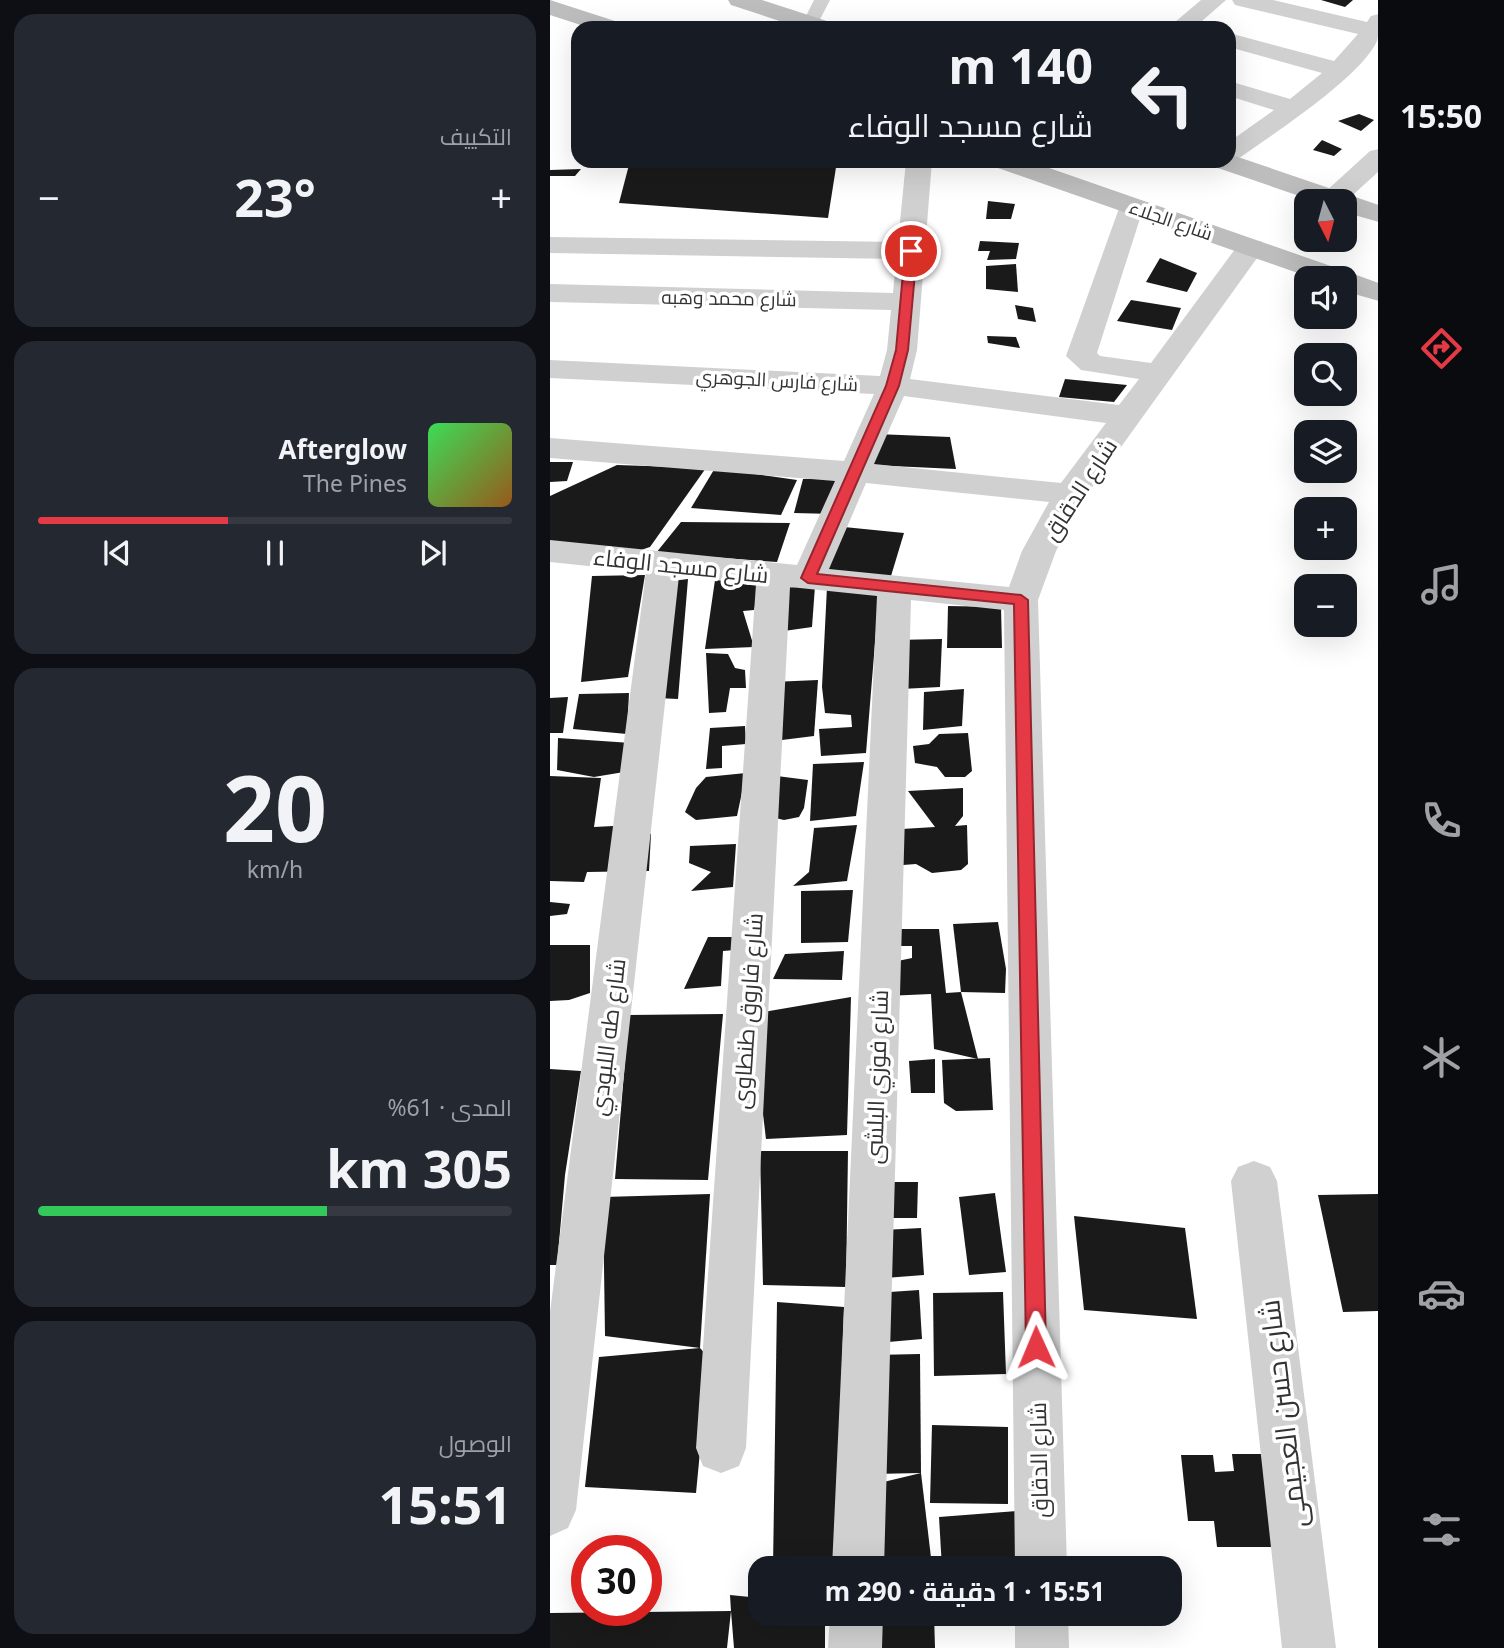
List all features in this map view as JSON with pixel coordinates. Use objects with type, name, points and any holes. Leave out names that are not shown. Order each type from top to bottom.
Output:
[{"type":"main road","points":[[739,0],[795,21]]},
{"type":"main road","points":[[552,10],[589,21]]},
{"type":"main road","points":[[1236,165],[1304,189]]},
{"type":"main road","name":"شارع الجلاء","points":[[1024,168],[1304,266]]},
{"type":"main road","points":[[1357,207],[1378,214]]},
{"type":"main road","points":[[1357,286],[1378,293]]},
{"type":"street","points":[[1191,21],[1215,0]]},
{"type":"street","points":[[1236,149],[1340,70],[1376,26],[1243,0]]},
{"type":"street","points":[[1236,42],[1340,70]]},
{"type":"street","points":[[1236,90],[1291,107]]},
{"type":"street","points":[[1350,189],[1378,157]]},
{"type":"street","name":"شارع فاروق طنطاوى","points":[[721,1448],[791,576],[854,472],[893,386],[902,350],[918,168]]},
{"type":"street","points":[[1131,206],[1081,356],[1092,364],[1160,373]]},
{"type":"street","points":[[550,245],[911,251]]},
{"type":"street","name":"شارع الدقاق","points":[[1041,1556],[1021,600],[1039,551],[1070,494],[1251,247]]},
{"type":"street","name":"شارع محمد وهبه","points":[[550,293],[907,302]]},
{"type":"street","name":"شارع فارس الجوهري","points":[[550,369],[893,386],[1128,416]]},
{"type":"street","points":[[550,448],[854,472],[1070,494]]},
{"type":"street","name":"شارع مسجد الوفاء","points":[[550,551],[1021,600]]},
{"type":"street","name":"شارع طه اللبودي","points":[[550,1510],[664,564]]},
{"type":"street","name":"شارع فوزي البلشى","points":[[858,1556],[894,587]]},
{"type":"street","name":"شارع حسن العجيمى","points":[[1254,1181],[1310,1648]]},
{"type":"street","points":[[855,1648],[856,1626]]},
{"type":"street","points":[[1042,1626],[1042,1648]]},
{"type":"lane","points":[[809,21],[822,0]]},
{"type":"building","points":[[1321,0],[1353,0],[1345,7]]},
{"type":"building","points":[[1359,114],[1374,120],[1361,131],[1338,121]]},
{"type":"building","points":[[1322,140],[1342,149],[1334,156],[1313,150]]},
{"type":"building","points":[[628,168],[836,168],[828,218],[619,203]]},
{"type":"building","points":[[581,169],[575,176],[550,176],[550,170]]},
{"type":"building","points":[[988,201],[1015,204],[1011,219],[986,219]]},
{"type":"building","points":[[980,241],[1019,243],[1016,259],[987,260],[990,251],[978,251]]},
{"type":"building","points":[[1160,258],[1197,273],[1187,292],[1146,282]]},
{"type":"building","points":[[1016,264],[1018,292],[986,289],[986,266]]},
{"type":"building","points":[[1131,300],[1181,308],[1172,330],[1117,321]]},
{"type":"building","points":[[1015,305],[1033,308],[1036,322],[1018,319]]},
{"type":"building","points":[[987,336],[1016,337],[1020,348],[988,343]]},
{"type":"building","points":[[1065,379],[1127,385],[1114,402],[1059,397]]},
{"type":"building","points":[[876,434],[950,437],[956,469],[870,465]]},
{"type":"building","points":[[550,462],[573,462],[567,481],[550,482]]},
{"type":"building","points":[[617,465],[706,468],[650,547],[638,551],[550,545],[550,496]]},
{"type":"building","points":[[715,468],[797,480],[781,515],[691,508]]},
{"type":"building","points":[[844,477],[833,514],[794,513],[803,479]]},
{"type":"building","points":[[681,522],[790,523],[777,562],[656,553]]},
{"type":"building","points":[[844,527],[904,533],[891,576],[827,571]]},
{"type":"building","points":[[645,575],[628,677],[581,682],[592,576]]},
{"type":"building","points":[[688,579],[678,699],[657,698],[672,581]]},
{"type":"building","points":[[715,580],[761,583],[754,610],[743,611],[754,647],[705,649]]},
{"type":"building","points":[[815,586],[812,627],[784,631],[779,588]]},
{"type":"building","points":[[827,587],[879,594],[866,753],[821,756],[819,729],[852,727],[851,715],[825,713],[822,687]]},
{"type":"building","points":[[948,606],[1001,607],[1002,648],[947,648]]},
{"type":"building","points":[[942,639],[940,687],[901,689],[895,640]]},
{"type":"building","points":[[706,653],[728,654],[735,668],[745,670],[746,688],[730,688],[726,712],[709,713]]},
{"type":"building","points":[[818,680],[814,736],[774,741],[772,682]]},
{"type":"building","points":[[964,689],[962,726],[923,730],[924,692]]},
{"type":"building","points":[[629,693],[627,734],[573,729],[579,694]]},
{"type":"building","points":[[568,697],[563,733],[550,733],[550,698]]},
{"type":"building","points":[[745,726],[746,744],[722,746],[722,768],[706,769],[710,728]]},
{"type":"building","points":[[968,733],[972,771],[965,777],[945,777],[937,767],[915,763],[913,746],[929,744],[939,734]]},
{"type":"building","points":[[558,738],[631,743],[630,771],[594,777],[557,770]]},
{"type":"building","points":[[864,762],[856,816],[810,821],[813,764]]},
{"type":"building","points":[[746,773],[737,816],[696,820],[685,812],[696,788],[706,777]]},
{"type":"building","points":[[769,775],[808,780],[804,808],[799,817],[784,820],[771,817]]},
{"type":"building","points":[[550,776],[601,778],[594,827],[633,825],[651,834],[649,871],[587,872],[584,882],[550,881]]},
{"type":"building","points":[[963,788],[963,816],[955,826],[967,825],[968,864],[961,870],[932,873],[916,864],[903,865],[902,829],[935,827],[908,791]]},
{"type":"building","points":[[857,825],[847,881],[793,886],[809,872],[814,828]]},
{"type":"building","points":[[736,844],[733,887],[691,891],[711,872],[689,863],[690,846]]},
{"type":"building","points":[[853,890],[848,942],[801,943],[801,891]]},
{"type":"building","points":[[550,902],[570,904],[567,914],[550,916]]},
{"type":"building","points":[[998,922],[1006,969],[1005,993],[961,992],[953,924]]},
{"type":"building","points":[[889,929],[939,929],[946,993],[961,992],[978,1059],[934,1049],[931,994],[886,996],[888,963],[912,958],[912,946],[890,946]]},
{"type":"building","points":[[708,937],[733,937],[735,950],[723,951],[721,986],[684,989]]},
{"type":"building","points":[[550,945],[590,945],[590,993],[569,1000],[550,1001]]},
{"type":"building","points":[[844,951],[842,980],[773,979],[785,954]]},
{"type":"building","points":[[851,997],[847,1135],[766,1139],[751,1014]]},
{"type":"building","points":[[723,1014],[708,1180],[615,1179],[629,1015]]},
{"type":"building","points":[[990,1058],[993,1110],[956,1111],[944,1103],[942,1060]]},
{"type":"building","points":[[935,1059],[935,1093],[911,1093],[909,1061]]},
{"type":"building","points":[[550,1069],[581,1071],[565,1175],[557,1265],[550,1265]]},
{"type":"building","points":[[760,1151],[848,1151],[846,1287],[763,1285]]},
{"type":"building","points":[[883,1182],[918,1182],[917,1218],[883,1218]]},
{"type":"building","points":[[995,1193],[1006,1272],[969,1275],[959,1197]]},
{"type":"building","points":[[710,1194],[700,1348],[605,1336],[603,1197]]},
{"type":"building","points":[[1379,1194],[1379,1311],[1343,1312],[1318,1195]]},
{"type":"building","points":[[1074,1216],[1185,1228],[1197,1319],[1084,1310]]},
{"type":"building","points":[[921,1228],[924,1275],[885,1278],[883,1230]]},
{"type":"building","points":[[919,1290],[922,1339],[877,1343],[875,1293]]},
{"type":"building","points":[[1003,1292],[1006,1374],[934,1376],[933,1293]]},
{"type":"building","points":[[777,1302],[844,1307],[835,1556],[773,1556]]},
{"type":"building","points":[[700,1348],[709,1358],[696,1493],[585,1487],[599,1357]]},
{"type":"building","points":[[920,1354],[921,1473],[873,1474],[874,1355]]},
{"type":"building","points":[[932,1425],[1008,1427],[1008,1504],[930,1503]]},
{"type":"building","points":[[1232,1454],[1275,1454],[1288,1547],[1217,1547],[1214,1521],[1188,1521],[1181,1455],[1213,1455],[1215,1472],[1234,1471]]},
{"type":"building","points":[[921,1473],[931,1556],[870,1556],[871,1485]]},
{"type":"building","points":[[1017,1511],[1021,1556],[941,1556],[939,1517]]},
{"type":"building","points":[[730,1595],[748,1597],[748,1626],[825,1626],[825,1648],[734,1648]]},
{"type":"building","points":[[731,1611],[727,1648],[550,1648],[550,1613],[571,1613],[571,1626],[662,1626],[662,1612]]},
{"type":"building","points":[[865,1626],[934,1626],[935,1648],[866,1648]]},
{"type":"route","points":[[911,251],[902,350],[893,386],[808,578],[1021,600],[1036,1347]]}]
